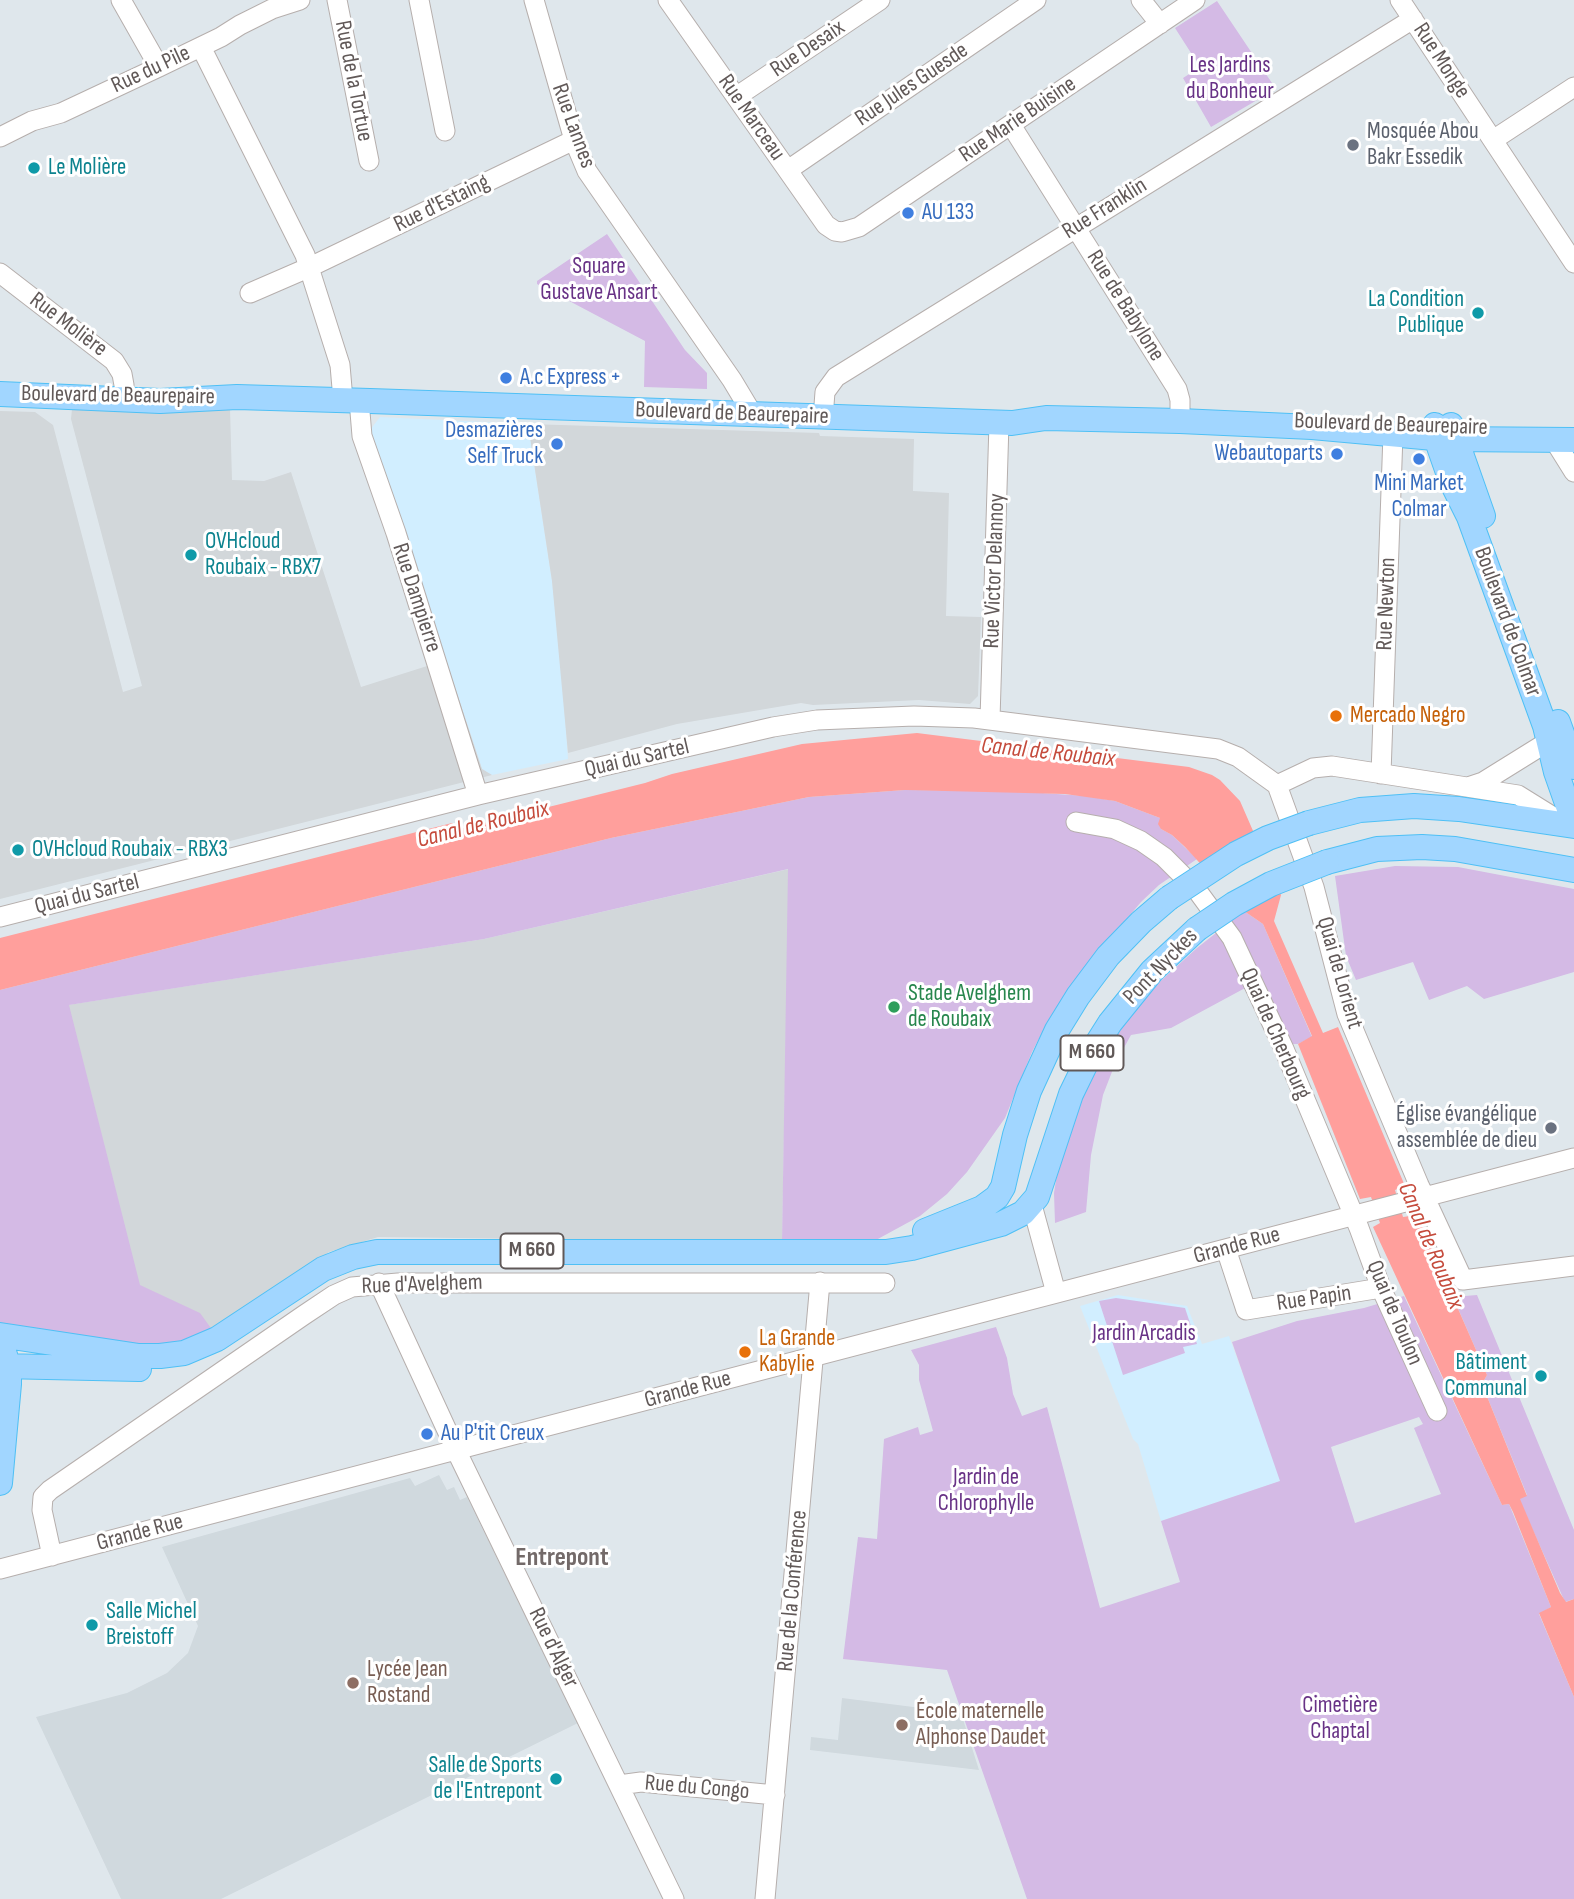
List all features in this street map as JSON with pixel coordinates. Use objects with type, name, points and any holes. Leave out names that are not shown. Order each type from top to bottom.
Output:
[{"type":"main road","name":"Boulevard de Beaurepaire","points":[[0,384],[124,392]]},
{"type":"main road","name":"Boulevard de Beaurepaire","points":[[0,394],[124,392],[174,387],[237,397],[689,411],[823,418],[999,423],[1046,418],[1180,421],[1393,434],[1504,429],[1564,440]]},
{"type":"main road","name":"Boulevard de Beaurepaire","points":[[1227,423],[1309,421],[1444,432]]},
{"type":"main road","name":"Boulevard de Colmar","points":[[1444,432],[1453,486],[1469,517],[1574,767]]},
{"type":"main road","name":"Boulevard de Colmar","points":[[1562,734],[1556,772],[1571,824]]},
{"type":"main road","name":"Pont Nyckes","points":[[855,1251],[893,1244],[987,1206],[1000,1192],[1029,1091],[1063,1019],[1108,956],[1140,922],[1169,898],[1236,854],[1268,838],[1309,823],[1360,810],[1414,806],[1459,809],[1571,824]]},
{"type":"main road","points":[[1433,847],[1467,844],[1547,856],[1574,854]]},
{"type":"main road","name":"Pont Nyckes","points":[[1032,1205],[1041,1189],[1066,1107],[1091,1053],[1140,984],[1171,951],[1234,904],[1271,884],[1327,862],[1377,849],[1433,847]]},
{"type":"main road","name":"M 660","points":[[1433,847],[1574,870]]},
{"type":"main road","name":"M 660","points":[[2,1353],[166,1367],[196,1356],[323,1269],[353,1257],[377,1252],[903,1249],[984,1229],[1015,1218],[1032,1205]]},
{"type":"main road","name":"M 660","points":[[2,1353],[169,1356],[195,1350],[231,1330]]},
{"type":"main road","points":[[0,1483],[2,1353]]},
{"type":"street","points":[[121,0],[159,67]]},
{"type":"street","name":"Rue du Pile","points":[[0,137],[36,120],[61,113],[201,47],[276,3],[300,0]]},
{"type":"street","name":"Rue de la Tortue","points":[[337,0],[369,161]]},
{"type":"street","points":[[419,0],[445,131]]},
{"type":"street","name":"Rue Lannes","points":[[534,0],[574,140],[593,181],[732,380],[753,415]]},
{"type":"street","name":"Rue Marceau","points":[[668,0],[826,225],[838,232]]},
{"type":"street","name":"Rue Desaix","points":[[736,97],[880,0]]},
{"type":"street","name":"Rue Jules Guesde","points":[[788,170],[1035,0]]},
{"type":"street","points":[[1141,0],[1160,24]]},
{"type":"street","name":"Rue Marie Buisine","points":[[838,232],[859,227],[1195,0]]},
{"type":"street","name":"Rue Monge","points":[[1408,6],[1574,263]]},
{"type":"street","name":"Rue Franklin","points":[[823,418],[825,392],[836,377],[1076,228],[1408,6]]},
{"type":"street","name":"Rue Dampierre","points":[[201,47],[310,267],[478,796]]},
{"type":"street","points":[[1493,139],[1574,87]]},
{"type":"street","name":"Rue de Babylone","points":[[1011,125],[1177,388],[1181,400],[1180,421]]},
{"type":"street","name":"Rue d'Estaing","points":[[250,293],[310,267],[574,140]]},
{"type":"street","name":"Rue Molière","points":[[0,274],[114,361],[122,374],[124,392]]},
{"type":"street","name":"Rue Victor Delannoy","points":[[990,719],[999,423]]},
{"type":"street","name":"Rue Newton","points":[[1381,774],[1393,434]]},
{"type":"street","points":[[1564,440],[1574,472]]},
{"type":"street","name":"Quai du Sartel","points":[[0,917],[478,796],[802,722],[914,716],[990,719],[1218,749],[1238,757],[1277,785]]},
{"type":"street","points":[[1468,787],[1486,780],[1562,734]]},
{"type":"street","points":[[1277,785],[1325,765],[1522,796],[1571,824]]},
{"type":"street","name":"Quai de Lorient","points":[[1277,785],[1314,887],[1347,1014],[1463,1280],[1574,1266]]},
{"type":"street","name":"Quai de Cherbourg","points":[[1076,822],[1099,824],[1130,835],[1154,849],[1175,867],[1211,907],[1232,938],[1284,1049],[1353,1215]]},
{"type":"street","points":[[1426,1196],[1574,1157]]},
{"type":"street","name":"Grande Rue","points":[[5,1568],[1426,1196]]},
{"type":"street","points":[[1032,1205],[1056,1293]]},
{"type":"street","name":"Quai de Toulon","points":[[1353,1215],[1381,1288],[1437,1411]]},
{"type":"street","name":"Rue Papin","points":[[1226,1249],[1246,1310],[1381,1288]]},
{"type":"street","name":"Rue de la Conférence","points":[[765,1899],[820,1282]]},
{"type":"street","name":"Rue d'Avelghem","points":[[52,1556],[42,1510],[43,1497],[50,1490],[334,1295],[352,1287],[379,1283],[885,1283]]},
{"type":"street","name":"Rue d'Alger","points":[[379,1283],[456,1450],[674,1899]]},
{"type":"street","name":"Rue du Congo","points":[[620,1785],[641,1782],[775,1794]]},
{"type":"shaded area","points":[[73,399],[230,408],[232,480],[264,481],[291,472],[361,687],[446,660],[482,769],[492,775],[0,899],[0,411],[35,412],[53,425],[123,692],[142,686],[71,419]]},
{"type":"shaded area","points":[[380,417],[528,424],[552,581],[568,759],[492,775],[482,769],[370,430]]},
{"type":"shaded area","points":[[528,424],[819,433],[820,436],[914,439],[913,491],[949,493],[946,616],[981,617],[978,696],[970,704],[919,700],[813,705],[801,703],[677,724],[568,753],[552,581]]},
{"type":"shaded area","points":[[789,869],[782,1242],[378,1237],[329,1252],[213,1331],[140,1347],[0,1019],[68,1005],[484,939]]},
{"type":"shaded area","points":[[1118,1295],[1187,1306],[1202,1344],[1229,1336],[1281,1481],[1161,1521],[1138,1444],[1133,1439],[1080,1306]]},
{"type":"shaded area","name":"Lycée Jean Rostand","points":[[439,1475],[447,1490],[454,1487],[460,1500],[467,1497],[578,1723],[221,1899],[121,1899],[36,1717],[127,1693],[167,1673],[188,1653],[198,1626],[162,1547],[410,1478],[415,1486]]},
{"type":"shaded area","name":"École maternelle Alphonse Daudet","points":[[842,1698],[961,1713],[979,1770],[810,1750],[811,1737],[838,1740]]},
{"type":"green space","name":"Les Jardins du Bonheur","points":[[1217,1],[1276,89],[1211,127],[1183,78],[1200,67],[1175,28]]},
{"type":"green space","name":"Square Gustave Ansart","points":[[607,234],[685,350],[707,373],[707,389],[644,387],[645,341],[537,284],[537,281]]},
{"type":"green space","points":[[905,790],[1012,791],[1086,796],[1115,801],[1160,818],[1161,829],[1172,835],[1197,859],[1159,885],[1141,902],[1092,960],[1047,1023],[1005,1118],[967,1172],[947,1194],[920,1216],[876,1240],[782,1242],[788,869],[484,939],[69,1005],[140,1285],[200,1313],[213,1331],[181,1343],[140,1347],[0,1324],[0,990],[611,838],[809,797]]},
{"type":"green space","points":[[1395,866],[1458,867],[1574,889],[1574,972],[1484,999],[1467,986],[1429,1000],[1413,962],[1356,980],[1346,956],[1335,876]]},
{"type":"green space","points":[[1244,911],[1263,924],[1312,1037],[1298,1044],[1291,1044],[1260,980],[1171,1028],[1131,1035],[1115,1064],[1103,1095],[1091,1155],[1086,1212],[1055,1223],[1054,1193],[1063,1137],[1105,1044],[1153,988],[1197,948]]},
{"type":"green space","points":[[1477,1295],[1574,1530],[1574,1599],[1565,1602],[1519,1499],[1527,1495],[1482,1384],[1487,1375],[1453,1297]]},
{"type":"green space","name":"Cimetière Chaptal","points":[[1404,1296],[1502,1505],[1509,1504],[1551,1607],[1539,1614],[1574,1697],[1574,1899],[1027,1899],[947,1670],[843,1659],[858,1537],[877,1539],[884,1439],[918,1427],[920,1435],[933,1431],[919,1380],[919,1365],[911,1350],[996,1327],[1007,1358],[1013,1394],[1022,1416],[1047,1407],[1100,1608],[1180,1582],[1161,1521],[1280,1481],[1232,1342],[1297,1321],[1364,1308]],"holes":[[[1419,1417],[1423,1424],[1414,1428],[1441,1494],[1355,1523],[1331,1447]]]},
{"type":"green space","name":"Jardin Arcadis","points":[[1116,1298],[1185,1308],[1197,1344],[1183,1347],[1185,1353],[1123,1375],[1099,1301]]},
{"type":"water","name":"Canal de Roubaix","points":[[917,733],[1189,767],[1220,780],[1240,801],[1281,895],[1274,921],[1323,1033],[1338,1027],[1405,1186],[1395,1190],[1403,1217],[1417,1215],[1487,1375],[1482,1384],[1527,1496],[1520,1499],[1560,1593],[1566,1602],[1574,1599],[1574,1697],[1539,1613],[1551,1607],[1513,1512],[1509,1504],[1502,1505],[1373,1227],[1380,1223],[1371,1197],[1360,1199],[1298,1044],[1312,1036],[1263,924],[1244,911],[1185,847],[1161,829],[1158,824],[1160,818],[1115,801],[1065,794],[905,790],[809,797],[611,838],[0,990],[0,938],[452,823],[460,829],[672,774],[802,744]]},
{"type":"pier","points":[[1258,832],[1283,891],[1241,913],[1197,865]]},
{"type":"place","name":"Mosquée Abou Bakr Essedik","points":[[1353,145]]},
{"type":"place","name":"Le Molière","points":[[34,168]]},
{"type":"place","name":"AU 133","points":[[908,213]]},
{"type":"place","name":"La Condition Publique","points":[[1478,313]]},
{"type":"place","name":"A.c Express +","points":[[506,378]]},
{"type":"place","name":"Desmazières Self Truck","points":[[557,444]]},
{"type":"place","name":"Webautoparts","points":[[1337,454]]},
{"type":"place","name":"Mini Market Colmar","points":[[1419,459]]},
{"type":"place","name":"OVHcloud Roubaix - RBX7","points":[[191,555]]},
{"type":"place","name":"Mercado Negro","points":[[1336,716]]},
{"type":"place","name":"OVHcloud Roubaix - RBX3","points":[[18,850]]},
{"type":"place","name":"Stade Avelghem de Roubaix","points":[[894,1007]]},
{"type":"place","name":"Église évangélique assemblée de dieu","points":[[1551,1128]]},
{"type":"place","name":"La Grande Kabylie","points":[[745,1352]]},
{"type":"place","name":"Bâtiment Communal","points":[[1541,1376]]},
{"type":"place","name":"Au P'tit Creux","points":[[427,1434]]},
{"type":"place","name":"Salle Michel Breistoff","points":[[92,1625]]},
{"type":"place","name":"Lycée Jean Rostand","points":[[353,1683]]},
{"type":"place","name":"École maternelle Alphonse Daudet","points":[[902,1725]]},
{"type":"place","name":"Salle de Sports de l'Entrepont","points":[[556,1779]]},
{"type":"district","name":"Entrepont","points":[[562,1558]]},
{"type":"park label","name":"Jardin de Chlorophylle","points":[[986,1491]]}]
